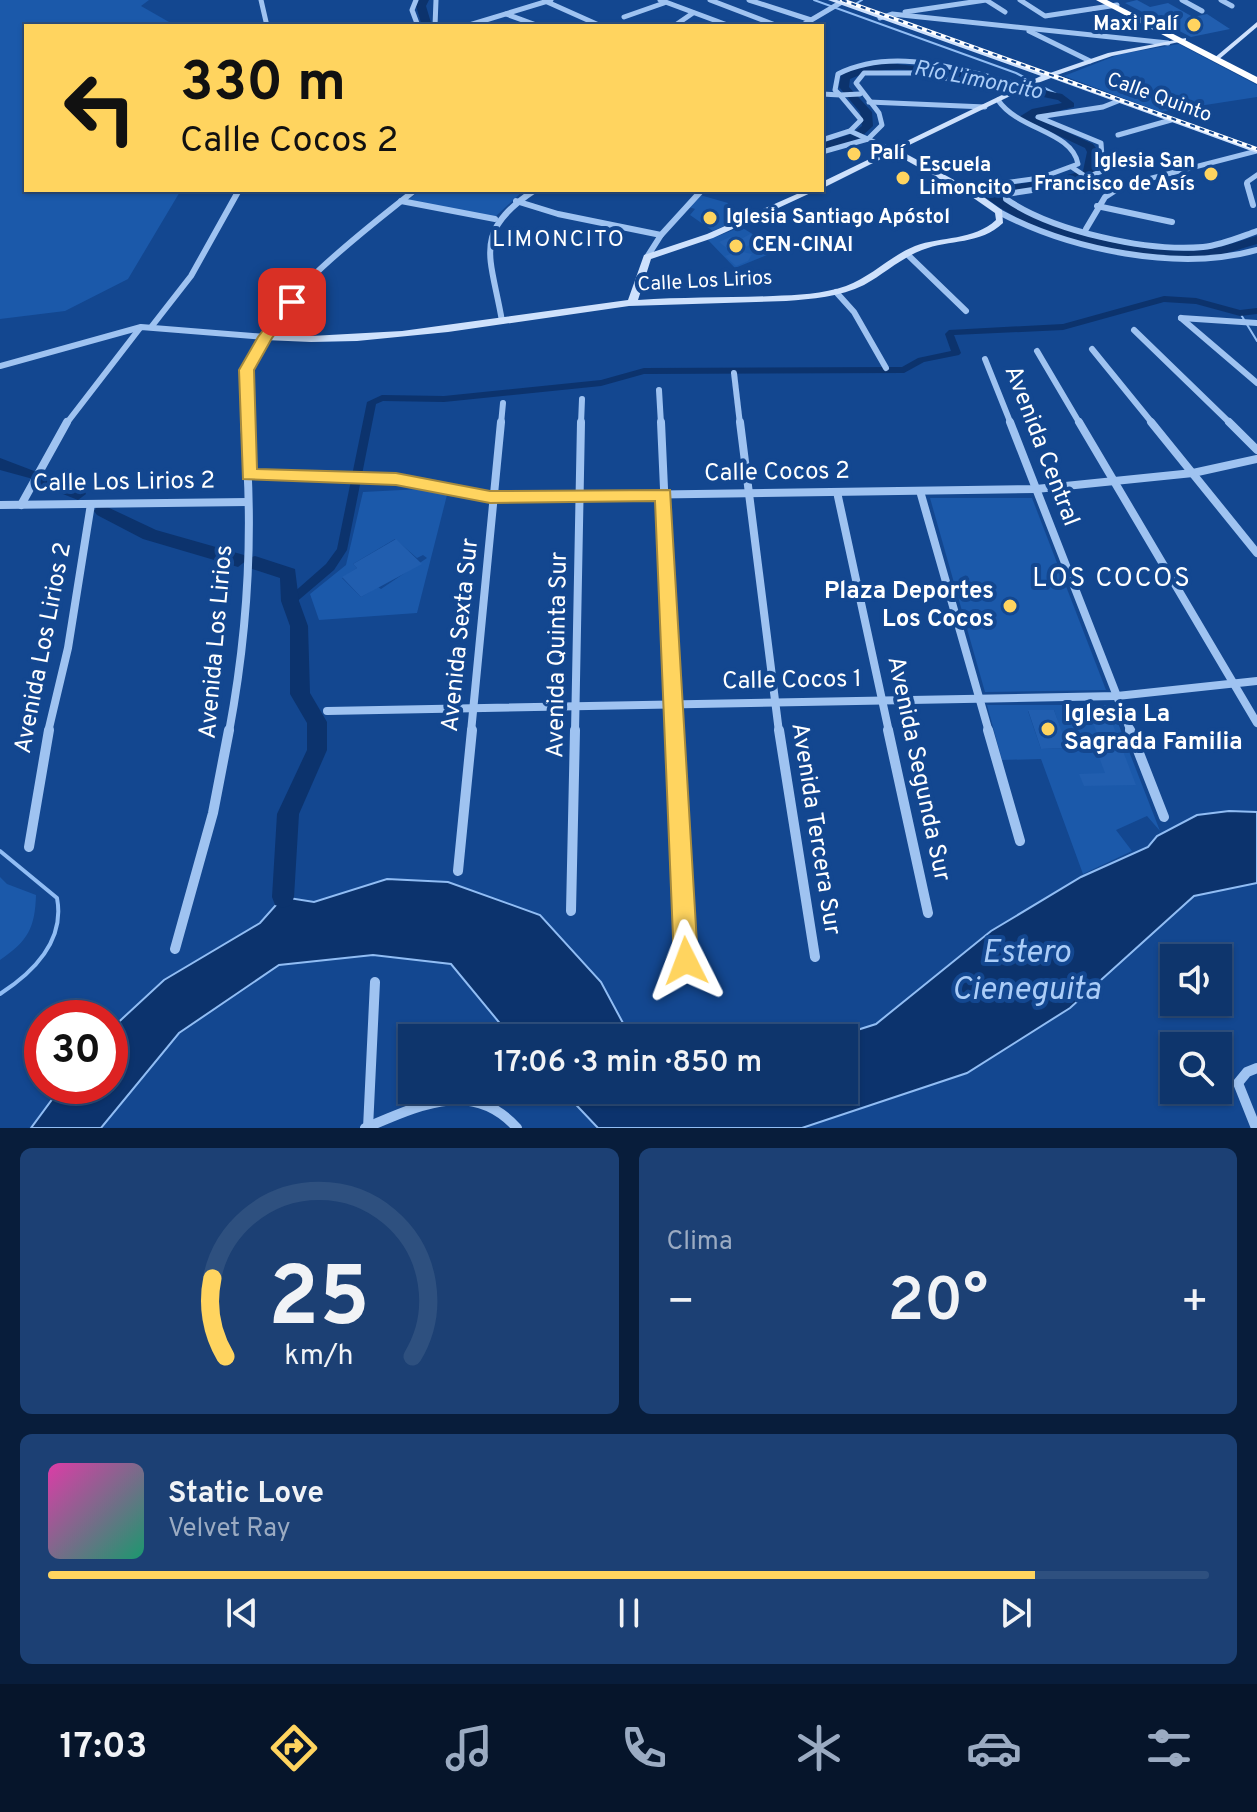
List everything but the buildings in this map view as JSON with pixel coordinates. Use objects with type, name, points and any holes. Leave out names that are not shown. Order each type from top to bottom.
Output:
[{"type":"highway","points":[[1100,0],[1257,79]]},
{"type":"street","points":[[261,0],[267,24]]},
{"type":"street","points":[[416,0],[412,10],[417,24]]},
{"type":"street","points":[[435,24],[436,0]]},
{"type":"street","points":[[710,0],[773,24]]},
{"type":"street","points":[[749,0],[811,20]]},
{"type":"street","points":[[959,0],[965,3]]},
{"type":"street","points":[[880,18],[986,0],[1005,12]]},
{"type":"street","points":[[1020,0],[1045,16],[1112,4]]},
{"type":"street","points":[[1182,0],[1202,11]]},
{"type":"street","points":[[1221,0],[1232,6]]},
{"type":"street","points":[[473,24],[548,1],[597,24]]},
{"type":"street","points":[[624,17],[662,2],[723,24]]},
{"type":"street","points":[[804,24],[834,4]]},
{"type":"street","name":"Calle Quinto","points":[[834,4],[1257,151]]},
{"type":"street","points":[[677,24],[693,13]]},
{"type":"street","points":[[506,14],[534,24]]},
{"type":"street","points":[[892,14],[1168,43]]},
{"type":"street","points":[[1218,59],[1257,24]]},
{"type":"street","points":[[1023,28],[1090,61]]},
{"type":"street","points":[[824,184],[1023,86],[1090,61],[1182,40]]},
{"type":"street","points":[[824,139],[851,131],[861,120],[835,90],[838,74],[859,64],[885,61],[1023,86]]},
{"type":"street","points":[[824,151],[865,138],[877,131],[883,119],[860,94],[856,83],[860,76],[884,70],[1023,86]]},
{"type":"street","points":[[824,94],[860,94]]},
{"type":"street","points":[[975,195],[977,189],[984,185],[1040,178],[1073,168],[1078,157],[1071,146],[1010,118],[998,100]]},
{"type":"street","points":[[1118,101],[1103,107],[1038,117],[1101,143],[1104,148],[1103,171],[1089,180],[1004,196],[1019,209],[1086,229],[1173,248],[1203,247],[1257,231]]},
{"type":"street","points":[[869,102],[985,107]]},
{"type":"street","points":[[1118,135],[1171,120]]},
{"type":"street","points":[[851,131],[894,151],[975,195],[999,212],[1034,228],[1155,261],[1218,261],[1257,250]]},
{"type":"street","points":[[1086,229],[1097,206],[1109,192],[1131,182],[1222,163],[1257,151]]},
{"type":"street","points":[[1073,168],[1109,192]]},
{"type":"street","points":[[1253,205],[1247,182],[1257,175]]},
{"type":"street","points":[[152,326],[191,276],[238,192]]},
{"type":"street","name":"Avenida Los Lirios","points":[[175,949],[204,859],[230,737],[245,601],[249,475],[247,370],[265,337],[312,279],[363,231],[412,192]]},
{"type":"street","points":[[502,321],[488,248],[495,219],[525,192]]},
{"type":"street","points":[[516,201],[532,192]]},
{"type":"street","points":[[632,303],[647,257],[661,235],[700,192]]},
{"type":"street","points":[[647,257],[710,236],[809,192]]},
{"type":"street","points":[[401,201],[495,219]]},
{"type":"street","points":[[516,201],[558,214],[661,235]]},
{"type":"street","points":[[1097,206],[1172,222]]},
{"type":"street","name":"Calle Los Lirios","points":[[265,337],[306,340],[382,335],[632,303],[836,292],[875,276],[907,254],[930,245],[983,233],[998,224],[1001,217],[999,212]]},
{"type":"street","points":[[907,254],[966,311]]},
{"type":"street","points":[[836,292],[854,312],[886,368]]},
{"type":"street","points":[[1257,323],[1181,318],[1257,383]]},
{"type":"street","points":[[21,505],[74,410],[141,327]]},
{"type":"street","points":[[0,366],[141,327],[265,337]]},
{"type":"street","points":[[1134,330],[1257,450]]},
{"type":"street","points":[[1092,349],[1257,553]]},
{"type":"street","points":[[1037,351],[1257,723]]},
{"type":"street","name":"Avenida Central","points":[[985,359],[1164,817]]},
{"type":"street","name":"Avenida Tercera Sur","points":[[734,373],[774,701],[815,957]]},
{"type":"street","points":[[659,390],[686,961]]},
{"type":"street","name":"Avenida Quinta Sur","points":[[571,911],[578,704],[582,399]]},
{"type":"street","name":"Avenida Sexta Sur","points":[[458,871],[503,403]]},
{"type":"street","name":"Calle Cocos 2","points":[[249,475],[396,479],[494,497],[920,491],[1036,489],[1115,482],[1193,473],[1257,459]]},
{"type":"street","points":[[920,491],[1020,841]]},
{"type":"street","name":"Avenida Segunda Sur","points":[[837,492],[928,913]]},
{"type":"street","name":"Calle Los Lirios 2","points":[[0,505],[248,502]]},
{"type":"street","name":"Avenida Los Lirios 2","points":[[29,847],[44,749],[68,648],[91,504]]},
{"type":"street","name":"Calle Cocos 1","points":[[327,711],[1117,696],[1257,681]]},
{"type":"street","points":[[375,982],[367,1128],[438,1102],[476,1098],[492,1103],[517,1128]]},
{"type":"street","points":[[1256,1128],[1238,1083],[1247,1072],[1257,1068]]},
{"type":"shaded area","points":[[0,0],[149,0],[141,6],[172,24],[24,24],[24,192],[180,192],[128,279],[65,311],[0,319]]},
{"type":"shaded area","points":[[1179,44],[1257,85],[1257,97],[1160,112],[1064,76],[1120,54]]},
{"type":"shaded area","points":[[418,192],[522,192],[495,217],[408,200]]},
{"type":"shaded area","points":[[700,195],[728,203],[724,209],[749,215],[713,231],[690,215],[695,209],[689,207]]},
{"type":"shaded area","points":[[741,227],[779,250],[735,268],[708,240]]},
{"type":"shaded area","points":[[421,489],[447,495],[417,613],[319,620],[310,594],[346,565],[363,492]],"holes":[[[395,539],[417,558],[423,555],[427,558],[381,589],[378,587],[361,597],[342,578],[357,568],[353,564]]]},
{"type":"shaded area","points":[[930,498],[1032,498],[1106,690],[985,692]]},
{"type":"shaded area","points":[[987,705],[1111,705],[1160,831],[1147,816],[1116,830],[1132,851],[1083,874],[1041,759],[1002,760]],"holes":[[[1054,710],[1067,748],[1041,749],[1028,711]]]},
{"type":"shaded area","points":[[0,877],[7,884],[36,895],[28,933],[0,960]]},
{"type":"water","name":"Estero Cieneguita","points":[[1257,812],[1257,883],[1194,896],[1070,1008],[967,1073],[802,1128],[598,1128],[575,1104],[858,1104],[858,1030],[876,1024],[991,931],[1081,877],[1148,847],[1157,836],[1197,815]]},
{"type":"water","points":[[387,879],[448,882],[540,915],[601,982],[624,1024],[500,1024],[451,964],[373,955],[279,965],[179,1033],[128,1095],[128,1013],[164,980],[260,923],[283,897],[314,902]]},
{"type":"water","points":[[49,1104],[121,1104],[101,1128],[31,1128]]},
{"type":"waterway","name":"Río Limoncito","points":[[424,0],[421,6],[426,24]]},
{"type":"waterway","points":[[814,0],[1016,73],[1062,97]]},
{"type":"waterway","points":[[861,8],[857,3],[862,0]]},
{"type":"waterway","name":"Río Limoncito","points":[[824,146],[855,137],[867,126],[869,120],[866,112],[844,87],[845,77],[863,68],[917,68],[1062,97],[1070,105],[1036,111],[1025,117],[1089,146],[1093,152],[1089,173],[1048,184],[987,192],[1002,205],[1052,228],[1144,251],[1191,255],[1257,240]]},
{"type":"waterway","points":[[290,601],[330,567],[342,550],[372,402],[382,398],[444,399],[601,383],[644,371],[904,370],[921,360],[956,353],[949,334],[952,332],[1063,327],[1164,299],[1196,301],[1240,313],[1257,311]]},
{"type":"waterway","points":[[1240,313],[1257,341]]},
{"type":"waterway","points":[[0,464],[29,474]]},
{"type":"waterway","points":[[41,479],[78,494]]},
{"type":"waterway","points":[[103,511],[150,535],[238,560]]},
{"type":"waterway","points":[[255,563],[289,574],[290,601],[299,626],[300,694],[317,722],[317,750],[288,814],[283,897]]},
{"type":"waterway","points":[[0,851],[57,898],[58,913],[56,928],[44,954],[24,976],[0,994]]},
{"type":"railway","points":[[842,0],[1257,149]]},
{"type":"place","name":"Maxi Palí","points":[[1194,25]]},
{"type":"place","name":"Palí","points":[[854,154]]},
{"type":"place","name":"Iglesia San Francisco de Asís","points":[[1211,174]]},
{"type":"place","name":"Escuela Limoncito","points":[[903,178]]},
{"type":"place","name":"Iglesia Santiago Apóstol","points":[[710,218]]},
{"type":"place","name":"CEN-CINAI","points":[[736,246]]},
{"type":"place","name":"Plaza Deportes Los Cocos","points":[[1010,606]]},
{"type":"place","name":"Iglesia La Sagrada Familia","points":[[1048,729]]},
{"type":"district","name":"LIMONCITO","points":[[559,240]]},
{"type":"district","name":"LOS COCOS","points":[[1112,579]]},
{"type":"route","points":[[292,302],[265,337],[247,370],[245,413],[249,475],[396,479],[490,497],[664,494],[686,961]]}]
